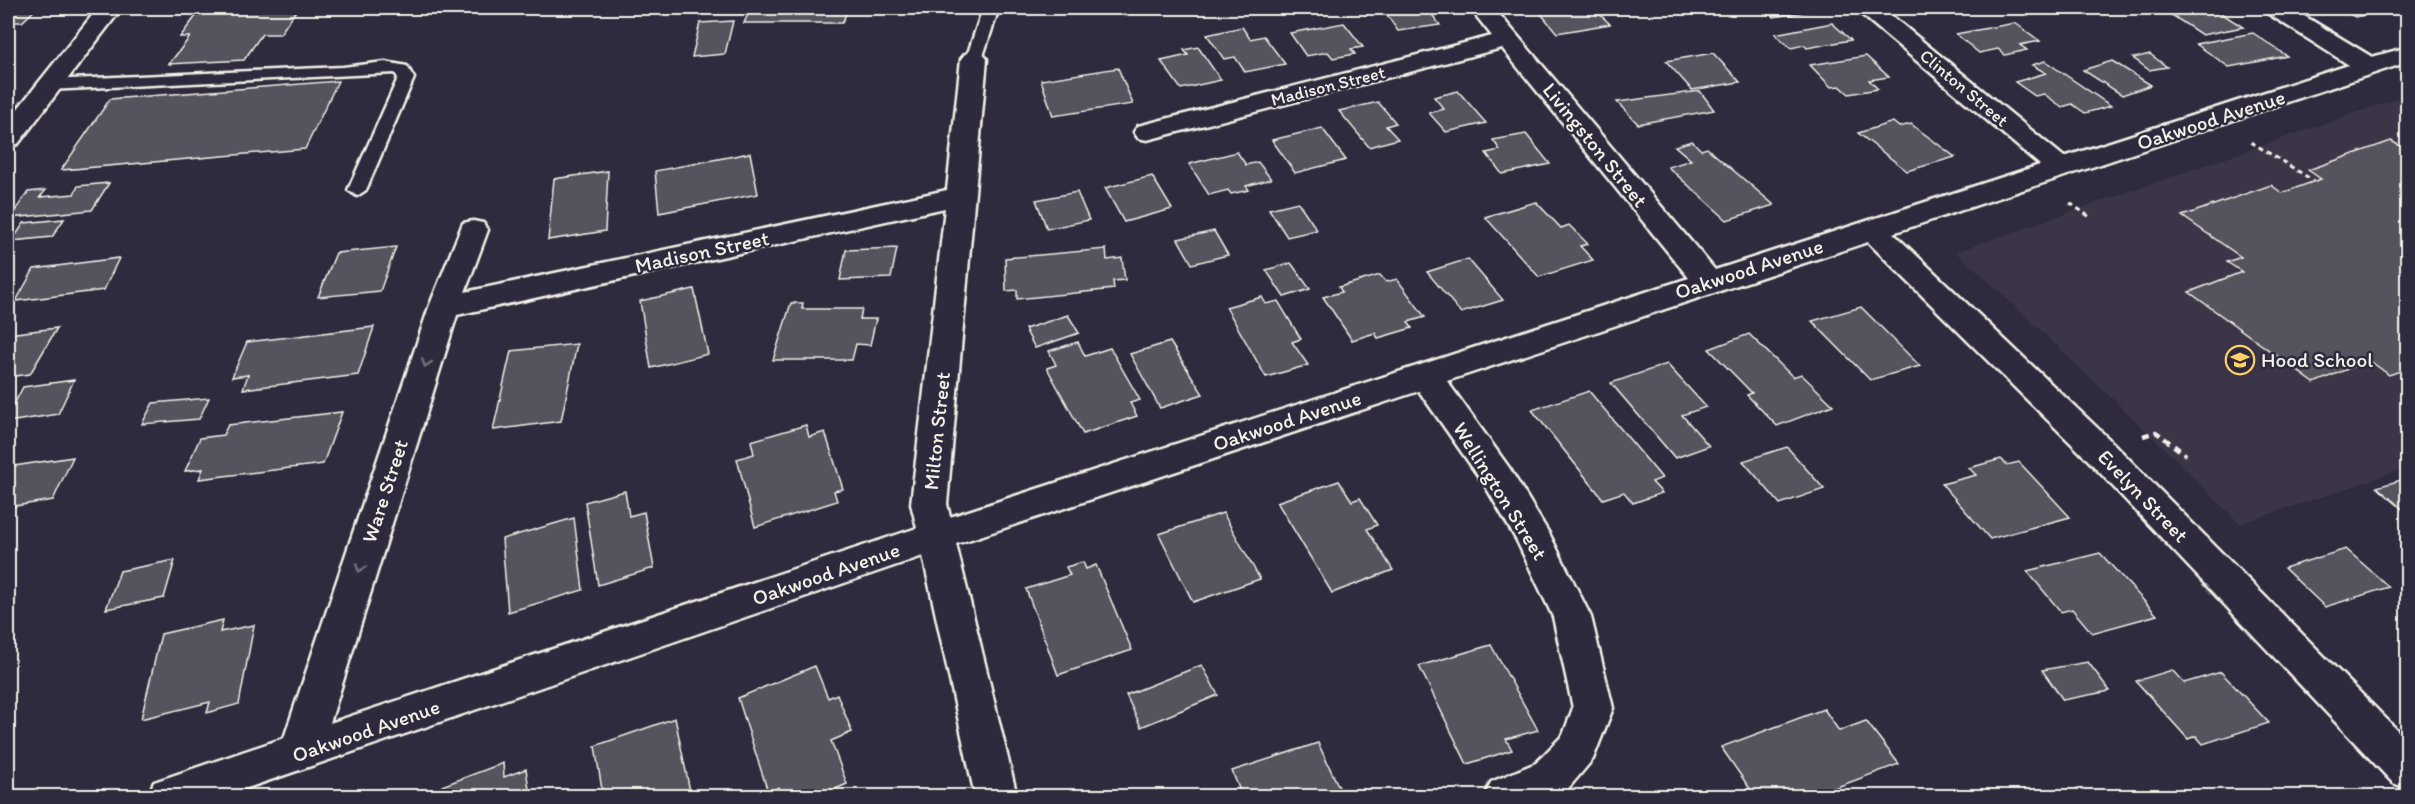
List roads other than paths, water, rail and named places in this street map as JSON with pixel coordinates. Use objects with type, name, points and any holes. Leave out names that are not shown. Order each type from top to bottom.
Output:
[{"type":"street","points":[[8,138],[110,8]]},
{"type":"street","name":"Livingston Street","points":[[1482,8],[1708,282]]},
{"type":"street","name":"Clinton Street","points":[[1868,8],[2060,168]]},
{"type":"street","points":[[2275,8],[2370,67]]},
{"type":"street","name":"Madison Street","points":[[1147,132],[1509,39]]},
{"type":"street","name":"Oakwood Avenue","points":[[170,796],[211,790],[300,753],[937,536],[2408,54]]},
{"type":"street","name":"Milton Street","points":[[974,59],[929,504],[996,796]]},
{"type":"street","name":"Madison Street","points":[[444,307],[961,196]]},
{"type":"street","name":"Evelyn Street","points":[[1872,229],[2100,451],[2408,770]]},
{"type":"street","name":"Ware Street","points":[[300,753],[444,307],[473,230]]},
{"type":"street","name":"Wellington Street","points":[[1425,375],[1498,478],[1532,535],[1572,617],[1593,708],[1579,746],[1551,777],[1506,796]]},
{"type":"lane","points":[[974,59],[992,8]]},
{"type":"lane","points":[[48,85],[343,72],[385,67],[401,69],[406,78],[357,190]]},
{"type":"place","name":"Hood School","points":[[2240,360]]}]
